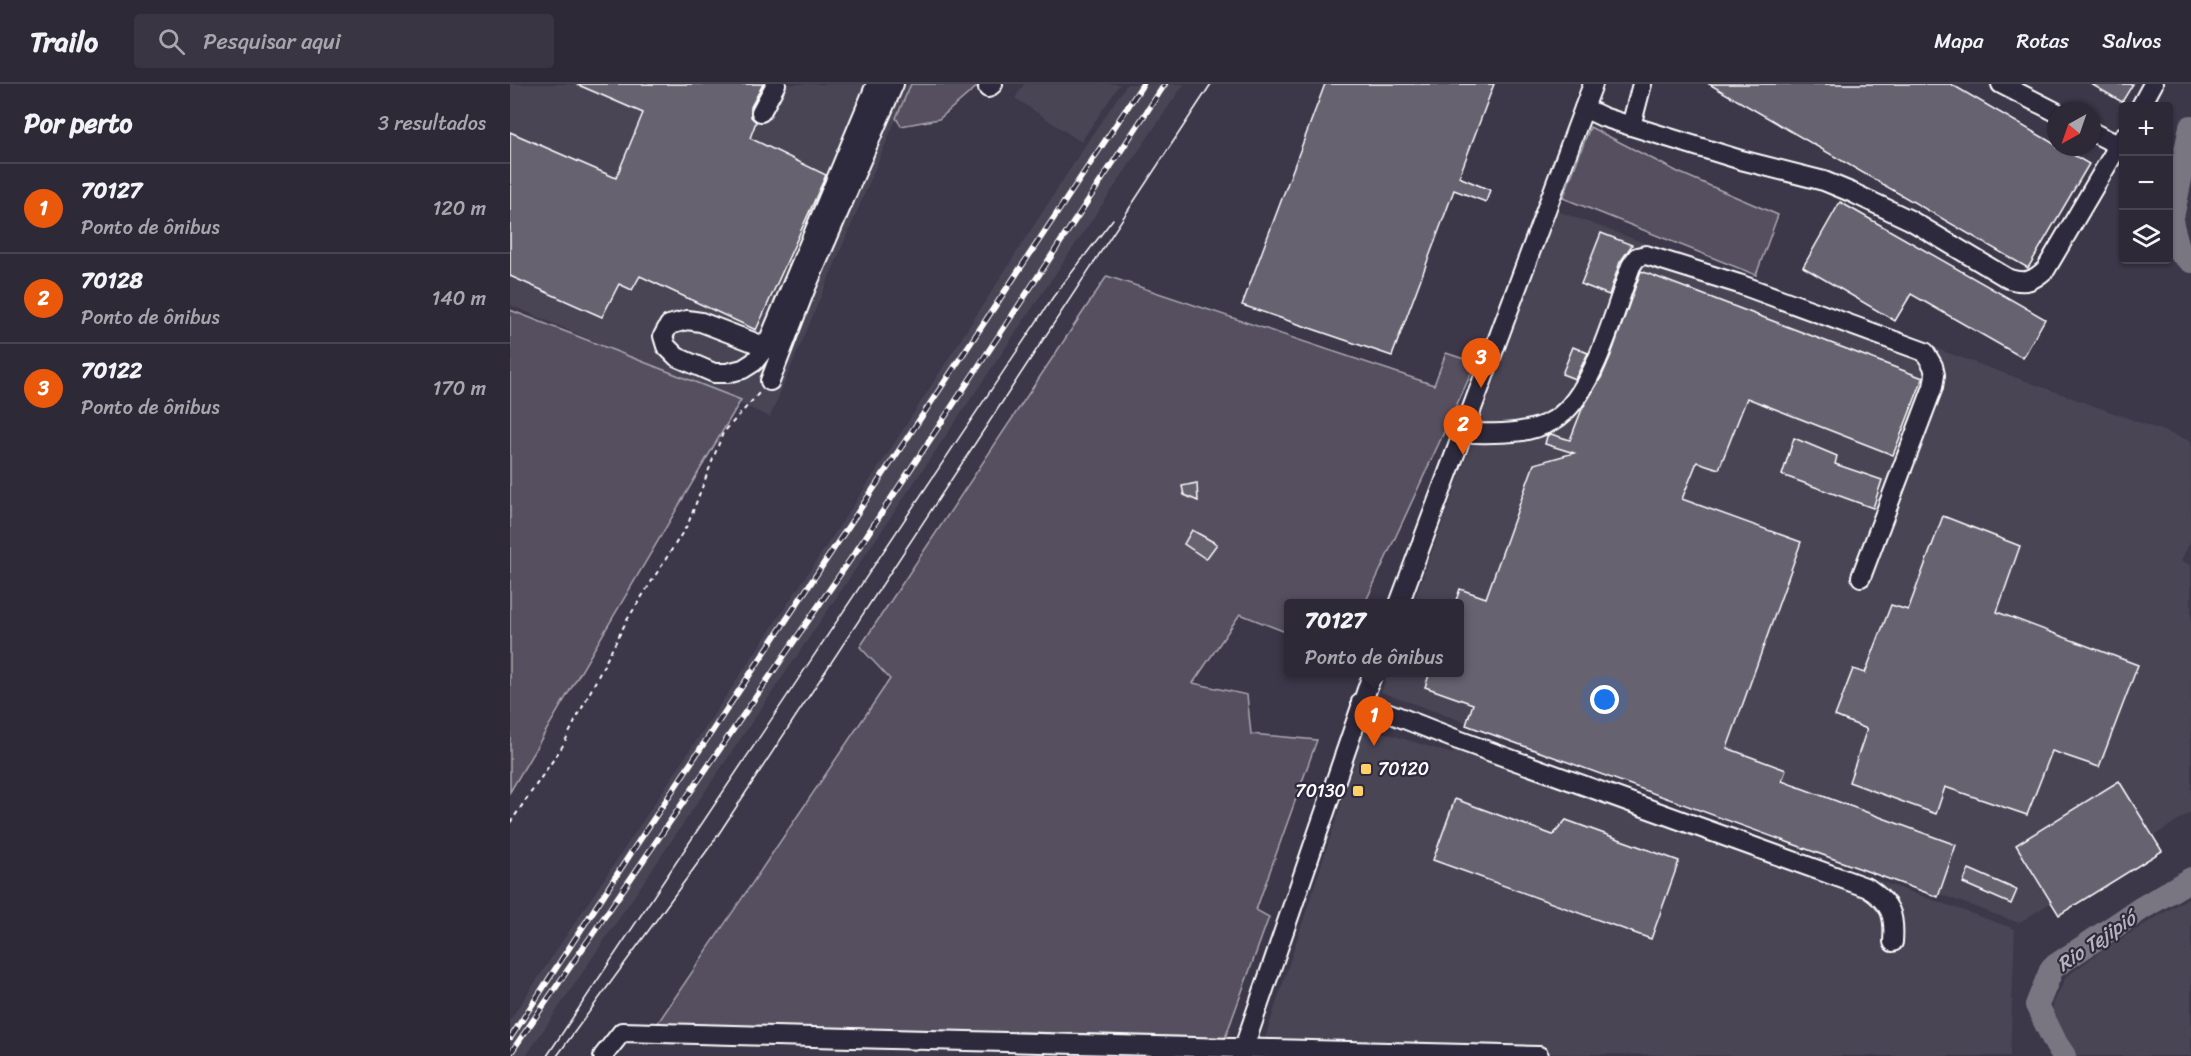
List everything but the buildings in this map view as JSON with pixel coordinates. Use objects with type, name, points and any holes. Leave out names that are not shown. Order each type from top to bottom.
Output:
[{"type":"street","points":[[761,112],[776,84]]},
{"type":"street","points":[[766,347],[701,322],[687,320],[669,325],[663,336],[666,346],[676,357],[714,373],[727,373],[742,369],[754,362],[766,347],[876,84]]},
{"type":"street","points":[[770,381],[805,290],[894,84]]},
{"type":"street","points":[[1401,599],[1593,84]]},
{"type":"street","points":[[1631,126],[1642,84]]},
{"type":"street","points":[[2001,84],[2047,107]]},
{"type":"street","points":[[2143,102],[2153,84]]},
{"type":"street","points":[[1584,108],[1631,126],[1741,160],[1815,179],[1853,193],[1910,220],[2009,279],[2027,283],[2046,269],[2119,144]]},
{"type":"street","points":[[2101,135],[2119,140]]},
{"type":"street","points":[[1463,433],[1506,433],[1534,428],[1553,421],[1573,405],[1586,386],[1631,266],[1637,257],[1646,255],[1679,265],[1883,336],[1925,352],[1930,358],[1935,375],[1924,416],[1861,577]]},
{"type":"street","points":[[1242,1053],[1370,677]]},
{"type":"street","points":[[1361,702],[1458,740],[1868,888],[1882,897],[1890,909],[1894,924],[1893,942]]},
{"type":"street","points":[[603,1056],[622,1032],[1242,1053],[1539,1056]]},
{"type":"path","points":[[510,823],[562,747],[627,621],[688,524],[723,433],[770,381]]},
{"type":"shaded area","points":[[510,84],[911,84],[770,417],[510,305]]},
{"type":"shaded area","points":[[911,84],[980,84],[939,119],[901,126],[896,118]]},
{"type":"shaded area","points":[[1024,84],[1120,84],[1081,142],[1015,98]]},
{"type":"shaded area","points":[[1127,84],[1184,84],[526,1056],[510,1056],[510,1020],[888,453]]},
{"type":"shaded area","points":[[1590,127],[1678,172],[1778,215],[1756,275],[1563,198]]},
{"type":"shaded area","points":[[1557,211],[2191,441],[2191,540],[2181,561],[2191,565],[2191,812],[2019,923],[1381,692],[1387,677],[1464,677],[1464,599],[1414,599]]},
{"type":"shaded area","points":[[1107,276],[1434,385],[1446,353],[1476,363],[1367,599],[1284,599],[1284,631],[1240,614],[1193,683],[1247,695],[1251,734],[1317,740],[1256,910],[1269,917],[1224,1041],[651,1033],[890,679],[860,647]]},
{"type":"shaded area","points":[[510,310],[741,400],[510,792]]},
{"type":"shaded area","points":[[1366,727],[1453,754],[1461,732],[2015,929],[2010,1056],[1752,1056],[1261,1050]]},
{"type":"shaded area","points":[[2191,896],[2191,1056],[2065,1056],[2052,1037],[2053,1004],[2066,977],[2101,951]]},
{"type":"waterway","name":"Rio Tejipió","points":[[2191,127],[2171,222],[2179,251],[2191,261]]},
{"type":"waterway","name":"Rio Tejipió","points":[[2064,1056],[2037,1005],[2052,968],[2142,908],[2191,879]]},
{"type":"tram line","points":[[557,1056],[714,841],[1211,84]]},
{"type":"tram line","points":[[547,1056],[1053,297],[1113,219]]},
{"type":"railway","points":[[511,1037],[1143,84]]},
{"type":"railway","points":[[510,1054],[863,541],[1165,84]]},
{"type":"place","name":"70122","points":[[1481,388]]},
{"type":"place","name":"70128","points":[[1463,455]]},
{"type":"place","name":"70127","points":[[1374,746]]},
{"type":"place","name":"70120","points":[[1366,769]]},
{"type":"place","name":"70130","points":[[1358,791]]}]
